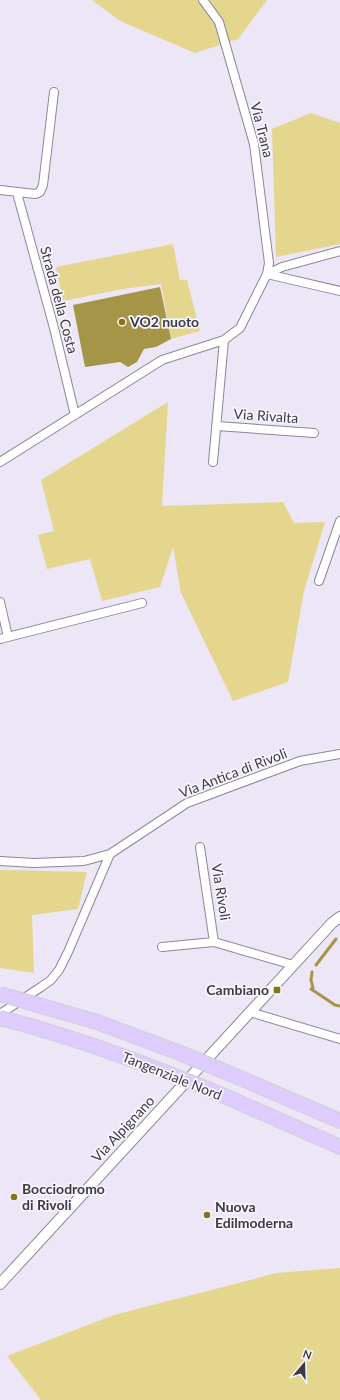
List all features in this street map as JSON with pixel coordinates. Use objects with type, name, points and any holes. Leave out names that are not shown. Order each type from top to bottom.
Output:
[{"type":"highway","name":"Tangenziale Nord","points":[[0,994],[97,1022],[180,1053],[234,1074],[340,1121]]},
{"type":"highway","name":"Tangenziale Nord","points":[[0,1018],[56,1033],[107,1050],[222,1095],[340,1147]]},
{"type":"street","name":"Via Trana","points":[[204,0],[218,22],[254,144],[269,263],[267,274]]},
{"type":"street","points":[[0,190],[34,194],[40,192],[43,185],[54,92]]},
{"type":"street","name":"Strada della Costa","points":[[17,193],[54,328],[75,415]]},
{"type":"street","points":[[0,462],[162,360],[224,340],[240,328],[267,274],[282,266],[340,251]]},
{"type":"street","points":[[267,274],[340,291]]},
{"type":"street","name":"Via Rivalta","points":[[214,462],[224,340]]},
{"type":"street","name":"Via Rivalta","points":[[216,426],[314,433]]},
{"type":"street","points":[[320,581],[340,521]]},
{"type":"street","points":[[0,602],[4,638],[142,603]]},
{"type":"street","name":"Via Antica di Rivoli","points":[[110,854],[186,803],[300,761],[340,754]]},
{"type":"street","name":"Via Rivoli","points":[[200,847],[214,942]]},
{"type":"street","points":[[0,861],[34,863],[84,861],[110,854]]},
{"type":"street","points":[[0,1014],[41,988],[59,970],[110,854]]},
{"type":"street","name":"Via Alpignano","points":[[0,1284],[336,920]]},
{"type":"street","name":"Via Rivoli","points":[[162,947],[214,942],[293,965]]},
{"type":"street","points":[[250,1012],[340,1039]]},
{"type":"shaded area","points":[[92,0],[267,0],[238,39],[195,53],[120,21]]},
{"type":"shaded area","points":[[311,113],[340,123],[340,244],[276,257],[272,129]]},
{"type":"shaded area","points":[[173,244],[180,280],[187,280],[200,331],[171,339],[161,284],[123,289],[63,301],[56,267]]},
{"type":"shaded area","name":"VO2 nuoto","points":[[160,287],[171,339],[156,347],[144,349],[137,362],[128,367],[120,362],[85,367],[73,305]]},
{"type":"shaded area","points":[[168,402],[162,506],[283,502],[294,523],[325,522],[304,591],[288,682],[233,701],[181,593],[173,547],[160,587],[102,601],[90,559],[47,569],[38,535],[54,531],[41,480]]},
{"type":"shaded area","points":[[0,870],[87,872],[78,909],[32,915],[34,973],[0,968]]},
{"type":"shaded area","points":[[340,1268],[340,1400],[41,1400],[7,1356],[114,1315],[277,1273]]},
{"type":"waterway","points":[[316,965],[336,939]]},
{"type":"waterway","points":[[312,972],[311,980],[313,988],[311,989],[335,1005],[340,1006]]},
{"type":"place","name":"VO2 nuoto","points":[[122,322]]},
{"type":"place","name":"Cambiano","points":[[277,990]]},
{"type":"place","name":"Bocciodromo di Rivoli","points":[[14,1197]]},
{"type":"place","name":"Nuova Edilmoderna","points":[[207,1215]]}]
